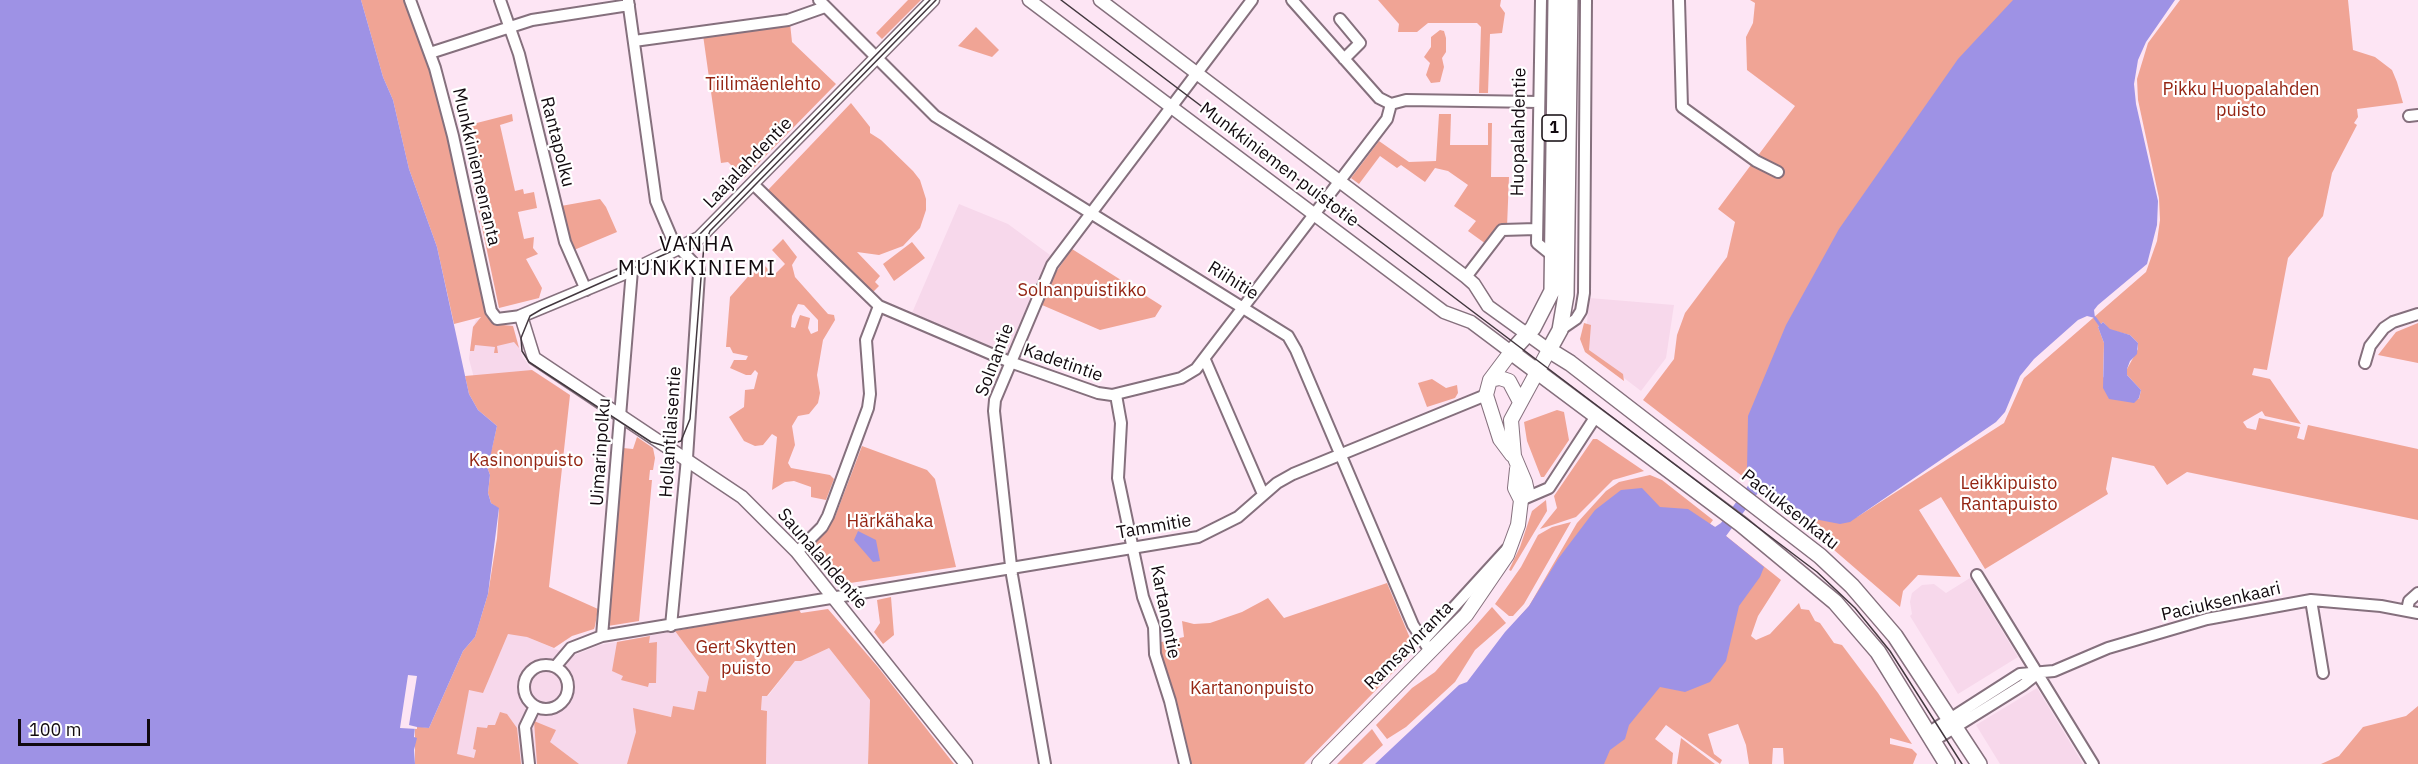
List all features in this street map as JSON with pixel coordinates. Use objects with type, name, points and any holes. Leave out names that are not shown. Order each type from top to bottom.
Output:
[{"type":"main road","name":"Huopalahdentie","points":[[1511,352],[1526,336],[1550,298],[1553,256],[1556,0]]},
{"type":"main road","name":"1","points":[[1549,350],[1560,330],[1566,295],[1570,0]]},
{"type":"main road","points":[[1538,373],[1549,350]]},
{"type":"main road","name":"Paciuksenkatu","points":[[1549,350],[1570,363],[1820,556],[1876,612],[1896,636],[1979,764]]},
{"type":"main road","points":[[1491,380],[1500,378],[1509,381],[1518,402],[1501,407],[1486,398],[1491,380],[1511,352],[1805,574],[1858,626],[1878,652],[1947,764]]},
{"type":"main road","name":"Ramsaynranta","points":[[1516,463],[1510,427],[1518,402],[1538,373]]},
{"type":"main road","name":"Ramsaynranta","points":[[1319,764],[1427,646],[1480,598],[1500,568],[1512,544],[1526,486],[1516,463],[1500,439],[1486,398]]},
{"type":"street","name":"Munkkiniemenranta","points":[[410,0],[430,53],[453,136],[491,311],[497,319],[521,316]]},
{"type":"street","name":"Rantapolku","points":[[500,0],[511,26],[565,242],[586,290]]},
{"type":"street","name":"Laajalahdentie","points":[[521,316],[679,250],[699,238],[933,0]]},
{"type":"street","name":"Munkkiniemen puistotie","points":[[1029,0],[1444,312],[1471,322],[1511,352]]},
{"type":"street","name":"Munkkiniemen puistotie","points":[[1100,0],[1466,277],[1474,284],[1488,306],[1526,336]]},
{"type":"street","name":"Solnantie","points":[[1045,764],[1012,569],[994,411],[995,400],[1052,265],[1252,0]]},
{"type":"street","points":[[1292,0],[1379,98],[1391,104],[1406,100],[1539,102]]},
{"type":"street","name":"Huopalahdentie","points":[[1536,229],[1541,0]]},
{"type":"street","points":[[1560,330],[1576,319],[1581,311],[1584,293],[1587,0]]},
{"type":"street","points":[[1679,0],[1682,107],[1756,161],[1778,172]]},
{"type":"street","points":[[430,53],[511,26],[628,3],[656,201],[679,250]]},
{"type":"street","points":[[634,41],[788,20],[822,3]]},
{"type":"street","name":"Riihitie","points":[[822,3],[936,116],[1244,307],[1292,341],[1413,625],[1427,646]]},
{"type":"street","points":[[1340,19],[1360,43],[1344,59]]},
{"type":"street","name":"Kadetintie","points":[[753,184],[879,306],[1010,362],[1098,393],[1116,395],[1187,375],[1205,360],[1387,119],[1391,104]]},
{"type":"street","name":"Huopalahdentie","points":[[1554,182],[1584,144]]},
{"type":"street","points":[[1466,277],[1502,230],[1536,229],[1537,243],[1553,256]]},
{"type":"street","name":"Hollantilaisentie","points":[[670,626],[687,458],[699,274],[699,269],[679,250]]},
{"type":"street","name":"Uimarinpolku","points":[[602,636],[632,270]]},
{"type":"street","points":[[797,552],[822,527],[828,516],[868,408],[870,394],[866,340],[879,306]]},
{"type":"street","points":[[2365,363],[2370,346],[2384,328],[2393,322],[2418,314]]},
{"type":"street","name":"Saunalahdentie","points":[[521,316],[534,358],[687,458],[742,497],[797,552],[966,764]]},
{"type":"street","name":"Paciuksenkatu","points":[[1526,336],[1549,350]]},
{"type":"street","points":[[1205,360],[1263,494]]},
{"type":"street","name":"Kartanontie","points":[[1116,395],[1121,418],[1118,478],[1143,597],[1154,627],[1155,654],[1170,700],[1185,764]]},
{"type":"street","name":"Tammitie","points":[[555,667],[561,657],[571,648],[602,636],[1012,569],[1208,533],[1238,517],[1263,494],[1293,474],[1486,398]]},
{"type":"street","points":[[1521,500],[1549,488],[1596,416]]},
{"type":"street","points":[[1977,575],[2093,764]]},
{"type":"street","points":[[2412,612],[2409,601],[2418,593]]},
{"type":"street","points":[[2311,600],[2324,673]]},
{"type":"street","name":"Paciuksenkaari","points":[[1930,737],[1953,722],[2023,685],[2037,674],[2071,666],[2108,648],[2206,619],[2311,600],[2412,612]]},
{"type":"street","points":[[542,665],[555,667],[567,680],[565,698],[552,708],[535,706],[525,693],[527,676],[542,665]]},
{"type":"street","points":[[529,764],[525,727],[535,706]]},
{"type":"shaded area","points":[[0,0],[361,0],[383,77],[393,100],[409,169],[437,247],[469,394],[478,410],[497,426],[490,458],[485,461],[490,475],[488,493],[491,503],[499,508],[488,594],[475,637],[463,651],[429,728],[415,727],[414,737],[417,738],[414,750],[415,764],[0,764]]},
{"type":"shaded area","points":[[2013,0],[2175,0],[2146,42],[2138,60],[2134,84],[2136,104],[2158,201],[2157,225],[2147,264],[2098,305],[2094,310],[2095,318],[2087,316],[2078,320],[2034,359],[2020,376],[2005,412],[1996,422],[1850,522],[1840,524],[1809,518],[1773,491],[1760,490],[1726,536],[1764,567],[1760,577],[1739,606],[1726,661],[1710,682],[1685,692],[1660,687],[1629,725],[1625,739],[1610,750],[1604,764],[1375,764],[1459,685],[1467,682],[1505,632],[1529,606],[1558,559],[1595,510],[1621,490],[1642,488],[1660,507],[1688,509],[1715,527],[1721,523],[1750,483],[1747,471],[1748,416],[1786,325],[1839,229],[1958,59]]},
{"type":"shaded area","points":[[959,204],[1008,224],[1050,255],[1007,353],[912,313]]},
{"type":"shaded area","points":[[1589,298],[1674,305],[1666,358],[1641,391],[1585,348]]},
{"type":"shaded area","points":[[486,316],[493,324],[513,326],[522,356],[532,370],[563,390],[474,378],[469,359],[473,327],[476,320]]},
{"type":"shaded area","points":[[2103,322],[2110,329],[2130,335],[2138,343],[2137,354],[2130,361],[2127,369],[2127,375],[2141,390],[2139,398],[2134,403],[2109,399],[2103,388],[2104,343],[2098,327]]},
{"type":"shaded area","points":[[858,531],[876,540],[880,561],[873,562],[854,540]]},
{"type":"shaded area","points":[[1970,578],[2018,657],[1958,694],[1910,616],[1912,614],[1910,602],[1912,593],[1922,585],[1934,584],[1946,593]]},
{"type":"shaded area","points":[[480,617],[572,656],[600,645],[675,631],[709,677],[701,723],[634,709],[639,764],[415,764],[475,637]]},
{"type":"shaded area","points":[[829,648],[870,700],[868,764],[766,764],[767,711],[761,710],[762,695],[768,696],[795,661],[801,661]]},
{"type":"shaded area","points":[[2037,688],[2083,764],[2000,764],[1976,725]]},
{"type":"green space","points":[[361,0],[406,0],[422,41],[449,137],[486,316],[493,324],[513,326],[519,348],[514,342],[497,346],[498,353],[494,353],[495,347],[475,345],[474,351],[470,351],[473,327],[481,317],[454,324],[437,247],[409,169],[393,100],[383,77]]},
{"type":"green space","points":[[908,0],[921,0],[882,39],[876,33]]},
{"type":"green space","points":[[1378,0],[1501,0],[1500,6],[1505,13],[1502,33],[1490,34],[1488,93],[1479,93],[1481,27],[1477,23],[1428,23],[1417,32],[1398,32],[1399,24]]},
{"type":"green space","points":[[1750,0],[2099,0],[1742,476],[1643,400],[1674,359],[1677,335],[1685,313],[1727,257],[1735,222],[1718,209],[1795,106],[1747,70],[1746,37],[1753,23],[1755,3]]},
{"type":"green space","name":"Pikku Huopalahden puisto","points":[[2180,0],[2348,0],[2353,50],[2375,57],[2392,70],[2403,103],[2357,109],[2358,117],[2354,123],[2357,125],[2332,173],[2323,216],[2288,258],[2267,370],[2254,368],[2252,375],[2270,379],[2301,424],[2265,416],[2262,411],[2243,422],[2247,428],[2256,430],[2259,418],[2300,427],[2297,438],[2304,440],[2308,425],[2418,449],[2418,520],[2187,472],[2167,485],[2154,466],[2112,457],[2106,489],[2108,494],[1985,569],[1941,497],[1919,510],[1961,577],[1918,575],[1903,591],[1900,607],[1775,499],[1781,499],[1773,491],[1857,517],[2004,423],[2024,378],[2146,272],[2157,241],[2160,220],[2159,198],[2138,100],[2137,79],[2148,43]],"holes":[[[2103,322],[2110,330],[2130,335],[2138,343],[2138,349],[2127,369],[2127,375],[2141,390],[2139,399],[2103,377],[2104,343],[2098,327]]]},
{"type":"green space","name":"Tiilimäenlehto","points":[[790,23],[792,42],[836,84],[744,178],[728,162],[721,163],[703,35]]},
{"type":"green space","points":[[976,27],[999,50],[992,57],[958,46]]},
{"type":"green space","points":[[1440,30],[1444,31],[1446,38],[1446,52],[1442,58],[1444,67],[1440,82],[1431,83],[1426,75],[1430,63],[1424,57],[1431,47],[1431,37]]},
{"type":"green space","points":[[851,103],[870,127],[870,133],[881,140],[913,171],[920,180],[926,199],[926,210],[920,228],[903,246],[879,255],[857,252],[880,276],[875,282],[879,286],[873,292],[768,190]]},
{"type":"green space","points":[[512,114],[513,121],[500,125],[515,191],[523,189],[524,194],[534,192],[537,208],[518,212],[524,239],[534,237],[533,248],[538,254],[526,259],[542,288],[539,298],[499,308],[461,127]]},
{"type":"green space","points":[[1439,114],[1451,114],[1450,145],[1488,145],[1488,123],[1492,123],[1491,177],[1509,177],[1507,227],[1486,244],[1468,231],[1476,221],[1454,206],[1468,185],[1448,171],[1435,168],[1425,182],[1401,165],[1397,168],[1380,156],[1359,184],[1351,178],[1379,141],[1409,162],[1436,161]]},
{"type":"green space","points":[[600,199],[617,232],[574,250],[561,206]]},
{"type":"green space","points":[[783,239],[797,257],[792,265],[795,277],[828,314],[834,315],[835,320],[823,340],[817,375],[820,393],[818,403],[809,414],[798,416],[792,426],[795,445],[788,463],[791,468],[830,475],[834,479],[826,500],[811,497],[811,487],[794,481],[785,482],[772,490],[777,437],[772,434],[763,445],[755,446],[744,441],[729,417],[744,407],[745,390],[754,389],[758,373],[755,370],[751,375],[746,375],[730,368],[734,360],[746,360],[748,356],[733,353],[730,347],[726,347],[730,297],[761,262],[774,275],[785,264],[772,250]],"holes":[[[798,304],[804,305],[818,320],[818,331],[811,334],[808,328],[810,318],[800,315],[795,328],[791,327],[792,316]]]},
{"type":"green space","points":[[912,242],[925,258],[894,281],[883,264]]},
{"type":"green space","name":"Solnanpuistikko","points":[[1072,249],[1162,306],[1155,317],[1100,330],[1042,305],[1056,272]]},
{"type":"green space","points":[[1584,323],[1591,325],[1589,350],[1623,374],[1624,381],[1585,352],[1580,339]]},
{"type":"green space","points":[[2418,323],[2418,363],[2378,355],[2396,332]]},
{"type":"green space","name":"Kasinonpuisto","points":[[532,370],[570,395],[549,587],[598,609],[595,626],[594,629],[572,636],[554,648],[527,637],[508,634],[483,693],[469,690],[457,754],[474,758],[476,750],[473,749],[477,727],[487,728],[488,725],[495,725],[500,712],[507,714],[517,728],[521,764],[415,764],[415,726],[429,728],[463,651],[475,637],[488,594],[497,538],[499,509],[491,503],[488,493],[490,475],[485,461],[492,448],[497,426],[478,410],[469,394],[465,376]]},
{"type":"green space","points":[[1432,379],[1446,388],[1457,385],[1458,393],[1455,398],[1427,407],[1418,383]]},
{"type":"green space","points":[[1557,410],[1564,412],[1569,440],[1544,477],[1541,477],[1527,441],[1524,422]]},
{"type":"green space","points":[[637,437],[653,448],[655,458],[649,480],[652,480],[639,621],[608,626],[623,448],[633,449]]},
{"type":"green space","points":[[1593,439],[1597,439],[1644,471],[1613,480],[1576,517],[1540,529],[1557,508],[1554,496]]},
{"type":"green space","name":"Härkähaka","points":[[862,446],[927,470],[935,479],[956,567],[837,585],[810,551],[835,517]]},
{"type":"green space","points":[[1650,475],[1662,480],[1713,520],[1710,524],[1715,527],[1512,625],[1529,606],[1577,523],[1606,491],[1619,482]]},
{"type":"green space","points":[[1546,500],[1547,511],[1511,571],[1509,570],[1520,547],[1532,511]]},
{"type":"green space","points":[[1571,522],[1524,604],[1513,616],[1509,616],[1495,604],[1521,567],[1538,535],[1552,527]]},
{"type":"green space","points":[[1726,536],[1781,580],[1758,616],[1751,636],[1756,640],[1770,634],[1799,603],[1801,609],[1809,610],[1815,621],[1820,623],[1834,643],[1842,645],[1878,693],[1912,744],[1890,738],[1890,744],[1912,749],[1917,754],[1913,764],[1784,764],[1783,748],[1773,748],[1772,764],[1749,764],[1746,745],[1738,724],[1708,734],[1714,754],[1722,760],[1720,764],[1666,725],[1655,739],[1673,753],[1672,764],[1538,764]]},
{"type":"green space","name":"Kartanonpuisto","points":[[1387,583],[1412,643],[1412,653],[1304,764],[1189,764],[1157,643],[1184,637],[1182,621],[1194,624],[1210,623],[1242,612],[1268,598],[1284,618]]},
{"type":"green space","points":[[891,597],[894,635],[883,644],[874,632],[880,623],[877,600]]},
{"type":"green space","points":[[1492,607],[1506,623],[1475,650],[1455,682],[1406,727],[1387,739],[1376,725],[1412,688],[1435,672]]},
{"type":"green space","name":"Gert Skytten puisto","points":[[798,608],[801,613],[828,609],[878,667],[954,764],[868,764],[870,700],[829,648],[801,661],[795,661],[767,696],[762,696],[761,710],[767,711],[766,764],[627,764],[636,732],[633,708],[671,717],[673,706],[694,710],[698,691],[706,692],[709,677],[675,631]]},
{"type":"green space","points":[[650,636],[649,643],[657,642],[656,683],[649,683],[648,687],[621,680],[623,676],[612,671],[617,642]]},
{"type":"green space","points":[[2418,706],[2418,764],[2321,764],[2339,756],[2363,727],[2406,716]]},
{"type":"green space","points":[[534,721],[556,730],[550,742],[579,764],[537,764]]},
{"type":"green space","points":[[1372,729],[1383,745],[1362,764],[1337,764]]},
{"type":"green space","points":[[1681,738],[1715,764],[1677,764]]},
{"type":"pier","points":[[408,675],[417,676],[409,725],[417,729],[400,728]]},
{"type":"waterway","points":[[2095,318],[2100,325]]},
{"type":"tram line","points":[[930,0],[697,237],[681,247],[530,316],[521,338],[522,351],[529,362],[651,442],[665,446],[681,441],[690,419],[704,246],[710,231],[936,0]]},
{"type":"tram line","points":[[1061,0],[1817,572],[1855,608],[1890,651],[1962,764]]},
{"type":"district","name":"VANHA MUNKKINIEMI","points":[[697,257]]},
{"type":"park label","name":"Leikkipuisto Rantapuisto","points":[[2009,494]]}]
